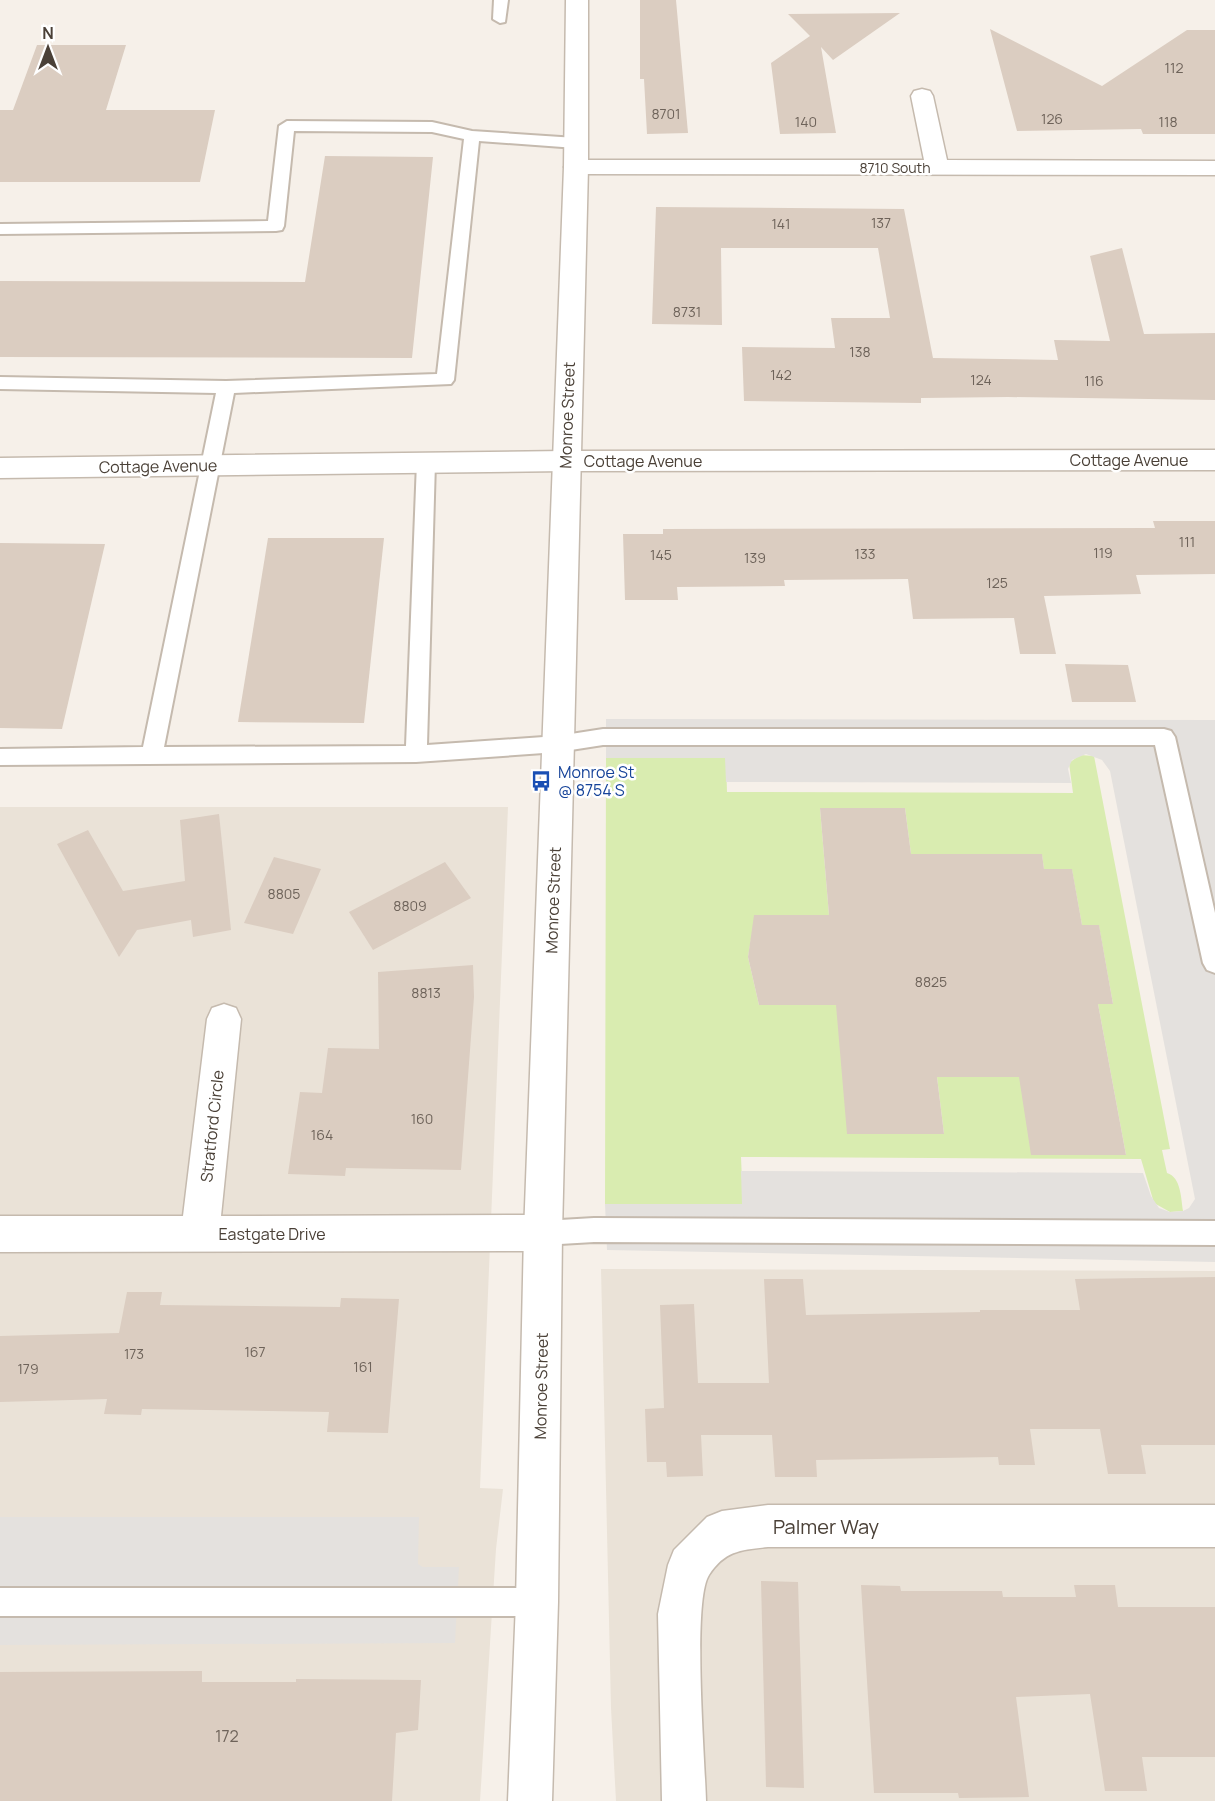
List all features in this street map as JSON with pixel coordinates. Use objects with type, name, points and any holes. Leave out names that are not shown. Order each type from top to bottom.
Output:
[{"type":"street","name":"Monroe Street","points":[[530,1801],[537,1602],[543,1233],[576,155],[578,0]]},
{"type":"street","points":[[922,96],[937,167]]},
{"type":"street","name":"8710 South","points":[[576,155],[937,167],[1215,168]]},
{"type":"street","name":"Cottage Avenue","points":[[0,468],[565,461],[1215,460]]},
{"type":"street","name":"Stratford Circle","points":[[200,1234],[224,1019]]},
{"type":"street","name":"Eastgate Drive","points":[[0,1234],[543,1233]]},
{"type":"street","name":"Palmer Way","points":[[684,1801],[679,1614],[689,1565],[722,1532],[768,1526],[1215,1526]]},
{"type":"lane","points":[[500,19],[501,0]]},
{"type":"lane","points":[[0,230],[276,226],[287,126],[432,127],[576,155]]},
{"type":"lane","points":[[0,383],[226,387],[445,380],[471,136]]},
{"type":"lane","points":[[152,756],[226,387]]},
{"type":"lane","points":[[416,754],[426,462]]},
{"type":"lane","points":[[0,757],[416,754],[558,744],[603,737],[1164,737],[1215,963]]},
{"type":"lane","points":[[543,1233],[594,1230],[1215,1233]]},
{"type":"lane","points":[[0,1602],[537,1602]]},
{"type":"shaded area","points":[[606,719],[1215,720],[1215,1262],[607,1250],[605,1204],[742,1204],[741,1171],[1143,1173],[1151,1196],[1159,1208],[1170,1212],[1183,1211],[1189,1208],[1195,1199],[1110,771],[1102,760],[1086,754],[1072,760],[1068,769],[1071,783],[726,782],[725,758],[606,758]]},
{"type":"shaded area","points":[[0,807],[508,807],[480,1488],[503,1489],[496,1549],[480,1801],[0,1801]]},
{"type":"shaded area","points":[[601,1269],[1215,1271],[1215,1801],[616,1801],[611,1708]]},
{"type":"shaded area","points":[[0,1517],[419,1517],[418,1564],[423,1567],[459,1567],[455,1643],[0,1645]]},
{"type":"green space","points":[[1080,755],[1094,756],[1170,1149],[1162,1150],[1167,1173],[1172,1175],[1178,1183],[1183,1211],[1170,1212],[1154,1203],[1141,1159],[741,1157],[743,1204],[605,1204],[606,758],[726,758],[727,792],[1073,793],[1069,763]],"holes":[[[820,808],[905,808],[911,854],[1042,855],[1044,869],[1072,870],[1082,925],[1099,926],[1113,1004],[1098,1004],[1126,1155],[1019,1077],[937,1077],[944,1134],[836,1005],[759,1005],[748,957],[755,915],[829,915]]]},
{"type":"building","points":[[640,0],[676,0],[688,133],[647,134],[644,79],[640,79]]},
{"type":"building","points":[[900,13],[833,60],[821,47],[836,133],[780,134],[771,63],[810,36],[788,14]]},
{"type":"building","points":[[990,29],[1102,86],[1187,30],[1215,30],[1215,134],[1143,134],[1141,129],[1017,131]]},
{"type":"building","points":[[37,45],[126,45],[106,110],[215,110],[200,182],[0,182],[0,110],[13,110]]},
{"type":"building","points":[[325,156],[433,157],[412,358],[0,357],[0,281],[305,282]]},
{"type":"building","points":[[656,207],[904,209],[933,358],[1058,360],[1054,340],[1110,341],[1090,256],[1122,248],[1144,334],[1215,333],[1215,400],[1008,397],[921,398],[921,403],[744,401],[742,347],[835,348],[831,318],[890,318],[878,248],[721,248],[722,325],[652,324]]},
{"type":"building","points":[[1153,521],[1215,521],[1215,574],[1136,575],[1141,594],[1044,596],[1056,654],[1020,654],[1014,618],[913,619],[908,579],[784,580],[785,586],[677,587],[678,600],[625,600],[623,534],[663,534],[663,529],[1155,528]]},
{"type":"building","points":[[268,538],[384,538],[364,723],[238,722]]},
{"type":"building","points":[[0,543],[105,544],[62,729],[0,728]]},
{"type":"building","points":[[1065,664],[1128,665],[1136,702],[1072,702]]},
{"type":"building","points":[[820,808],[905,808],[911,854],[1042,854],[1044,869],[1072,869],[1082,925],[1099,925],[1113,1004],[1098,1004],[1126,1155],[1031,1155],[1019,1077],[937,1077],[944,1134],[847,1134],[836,1005],[759,1005],[748,957],[754,915],[829,915]]},
{"type":"building","points":[[219,814],[231,930],[193,937],[191,920],[137,930],[119,957],[57,844],[88,830],[123,891],[185,881],[180,820]]},
{"type":"building","points":[[274,857],[321,869],[293,934],[244,923]]},
{"type":"building","points":[[445,862],[471,898],[373,950],[349,912]]},
{"type":"building","points":[[473,965],[474,997],[461,1170],[346,1168],[345,1176],[288,1174],[300,1092],[322,1093],[328,1048],[379,1049],[378,972]]},
{"type":"building","points":[[1215,1277],[1215,1445],[1141,1445],[1146,1474],[1108,1474],[1100,1429],[1030,1429],[1035,1465],[999,1465],[998,1457],[816,1460],[817,1477],[775,1477],[772,1435],[701,1435],[703,1476],[667,1477],[666,1462],[647,1462],[645,1409],[664,1408],[660,1305],[694,1304],[698,1383],[769,1383],[764,1279],[803,1279],[806,1315],[980,1312],[980,1310],[1080,1310],[1075,1279]]},
{"type":"building","points":[[127,1292],[162,1292],[160,1305],[340,1307],[341,1298],[399,1299],[388,1433],[327,1432],[329,1412],[142,1409],[141,1415],[104,1414],[107,1399],[0,1402],[0,1336],[119,1333]]},
{"type":"building","points":[[761,1581],[798,1582],[804,1788],[766,1787]]},
{"type":"building","points":[[861,1585],[900,1586],[901,1591],[1002,1591],[1003,1597],[1076,1597],[1074,1585],[1115,1585],[1118,1607],[1215,1607],[1215,1757],[1142,1757],[1147,1791],[1105,1791],[1090,1694],[1016,1697],[1029,1797],[959,1798],[958,1793],[874,1793]]},
{"type":"building","points":[[202,1671],[202,1682],[296,1682],[296,1679],[421,1680],[418,1730],[396,1733],[392,1801],[0,1801],[0,1672]]},
{"type":"place","name":"Monroe St @ 8754 S","points":[[541,781]]}]
